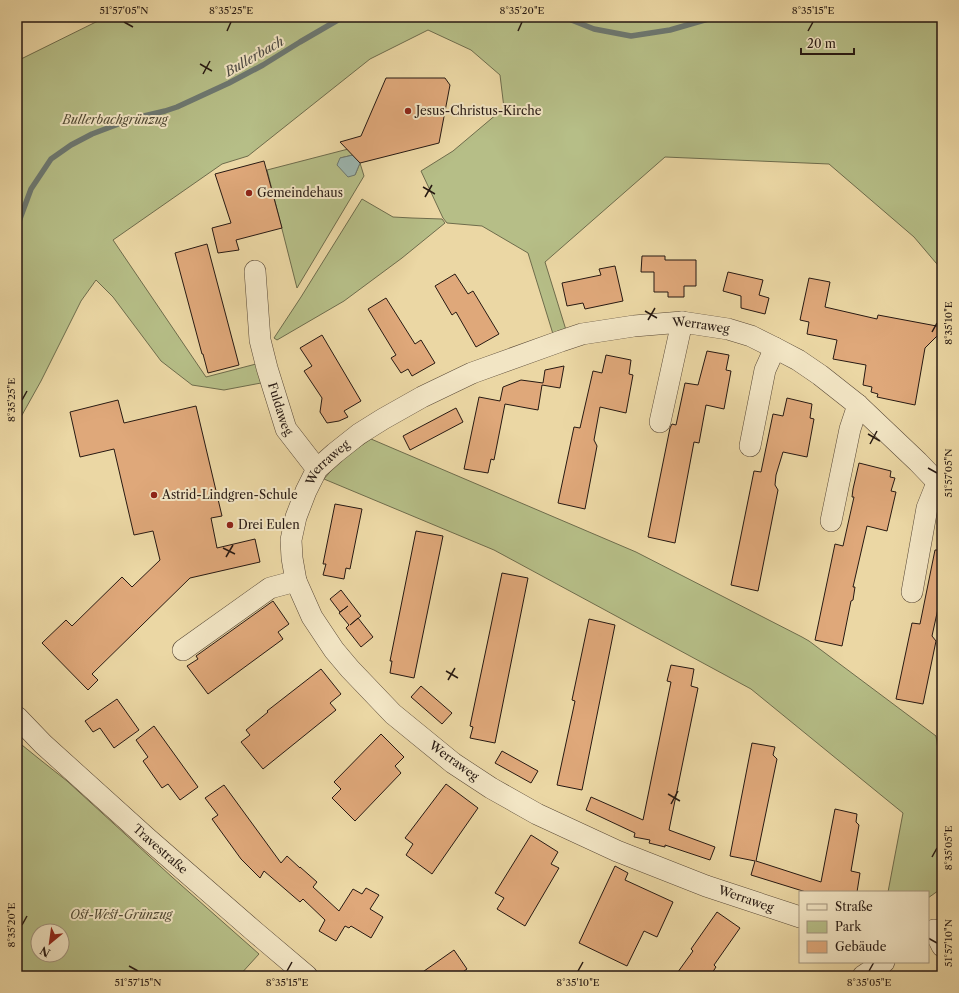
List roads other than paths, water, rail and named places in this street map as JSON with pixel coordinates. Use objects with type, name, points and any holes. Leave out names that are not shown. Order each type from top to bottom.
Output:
[{"type":"street","name":"Fuldaweg","points":[[255,272],[260,340],[286,429],[317,469]]},
{"type":"street","name":"Werraweg","points":[[799,917],[706,886],[617,851],[537,814],[491,788],[437,750],[394,714],[350,669],[334,650],[312,617],[296,581],[292,558],[291,540],[296,517],[306,491],[317,469],[358,434],[383,418],[422,397],[472,373],[561,340],[582,334],[634,326],[682,322],[728,329],[751,336],[798,360],[858,405],[940,485]]},
{"type":"street","points":[[660,422],[682,322]]},
{"type":"street","points":[[750,446],[765,370],[775,348]]},
{"type":"street","points":[[831,521],[850,430],[858,405]]},
{"type":"street","points":[[912,592],[927,508],[940,485]]},
{"type":"street","points":[[183,650],[270,588],[296,581]]},
{"type":"street","name":"Travestraße","points":[[17,717],[43,744],[147,838],[254,932],[307,976]]},
{"type":"street","points":[[863,976],[882,963]]},
{"type":"water","points":[[353,155],[360,163],[355,175],[348,177],[337,165],[340,158]]},
{"type":"waterway","name":"Bullerbach","points":[[17,233],[18,224],[31,189],[51,159],[71,145],[92,134],[121,123],[177,107],[229,83],[263,65],[343,17]]},
{"type":"waterway","name":"Bullerbach","points":[[564,17],[594,29],[631,36],[670,30],[715,17]]},
{"type":"place","name":"Jesus-Christus-Kirche","points":[[408,111]]},
{"type":"place","name":"Gemeindehaus","points":[[249,193]]},
{"type":"place","name":"Astrid-Lindgren-Schule","points":[[154,495]]},
{"type":"place","name":"Drei Eulen","points":[[230,525]]},
{"type":"park label","name":"Bullerbachgrünzug","points":[[115,120]]},
{"type":"park label","name":"Ost-West-Grünzug","points":[[121,915]]}]
